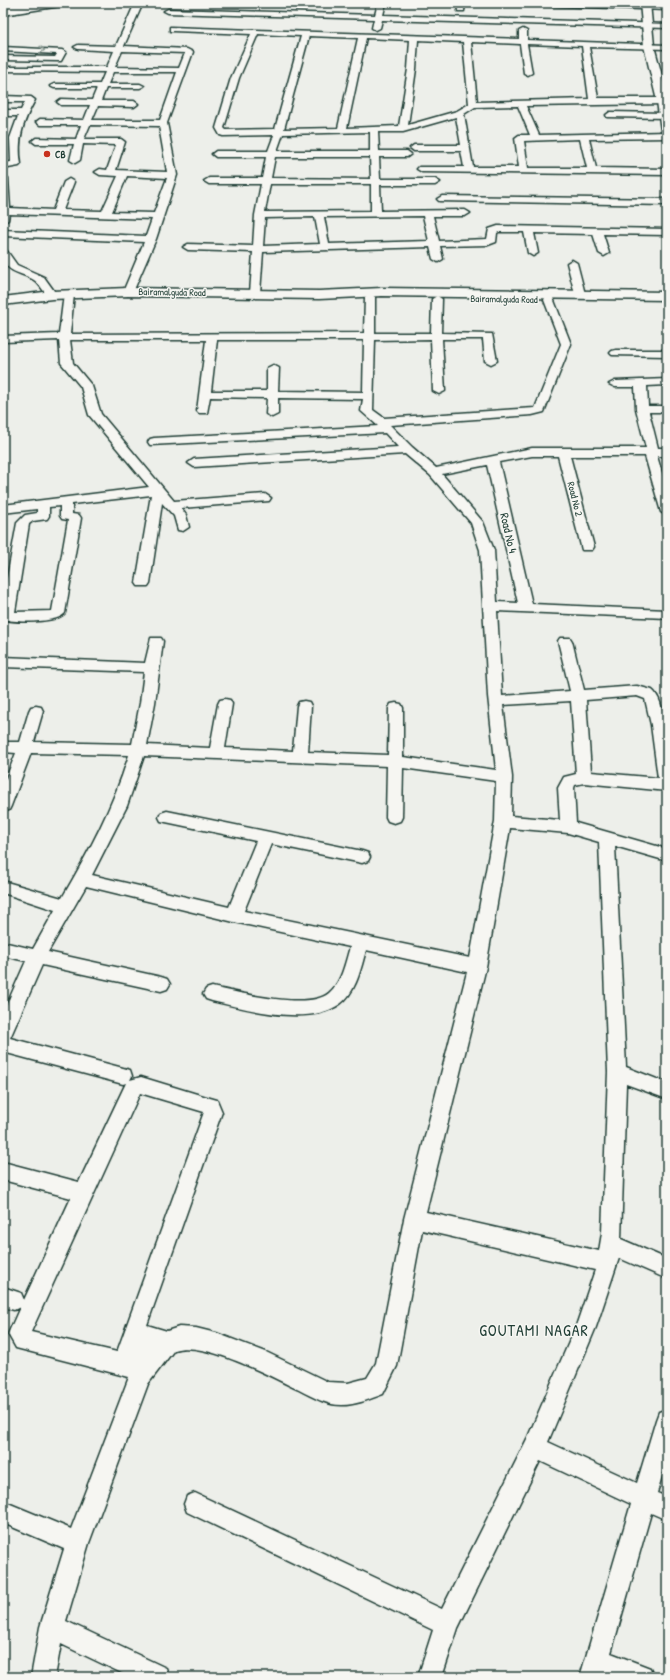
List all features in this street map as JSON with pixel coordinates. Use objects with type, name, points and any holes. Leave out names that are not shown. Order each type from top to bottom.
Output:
[{"type":"main road","points":[[3,5],[14,3]]},
{"type":"main road","points":[[3,8],[34,3]]},
{"type":"main road","points":[[3,12],[61,3]]},
{"type":"main road","points":[[645,5],[649,46],[665,101],[666,122]]},
{"type":"main road","name":"Bairamalguda Road","points":[[3,301],[52,295],[128,292],[341,294],[437,299],[667,302]]},
{"type":"main road","name":"Bairamalguda Road","points":[[341,294],[382,292],[667,296]]},
{"type":"street","points":[[75,160],[79,141],[118,48],[139,3]]},
{"type":"street","points":[[374,37],[382,3]]},
{"type":"street","points":[[532,3],[645,5],[667,8]]},
{"type":"street","points":[[168,11],[667,26]]},
{"type":"street","points":[[278,24],[282,14]]},
{"type":"street","points":[[523,22],[523,41],[528,73]]},
{"type":"street","points":[[173,29],[362,37],[667,46]]},
{"type":"street","points":[[255,33],[235,78],[220,130],[223,133],[403,129],[460,112],[473,105],[594,101],[665,101]]},
{"type":"street","points":[[255,293],[260,216],[271,155],[279,132],[305,35]]},
{"type":"street","points":[[342,130],[362,37]]},
{"type":"street","points":[[403,129],[412,69],[414,38]]},
{"type":"street","points":[[467,40],[473,105]]},
{"type":"street","points":[[585,43],[594,101]]},
{"type":"street","points":[[78,47],[187,51],[188,55],[163,123],[172,175],[151,239],[128,292]]},
{"type":"street","points":[[3,49],[62,52],[58,58],[55,59],[3,58]]},
{"type":"street","points":[[3,69],[182,70]]},
{"type":"street","points":[[54,86],[140,86]]},
{"type":"street","points":[[3,92],[26,93]]},
{"type":"street","points":[[3,99],[31,100],[17,122],[14,156],[16,164],[3,166]]},
{"type":"street","points":[[62,102],[134,104]]},
{"type":"street","points":[[521,103],[535,137]]},
{"type":"street","points":[[460,112],[469,170]]},
{"type":"street","points":[[3,113],[23,113]]},
{"type":"street","points":[[610,115],[666,122]]},
{"type":"street","points":[[40,122],[163,123]]},
{"type":"street","points":[[374,130],[376,213]]},
{"type":"street","points":[[524,170],[519,138],[572,133],[584,136],[667,135]]},
{"type":"street","points":[[584,136],[592,171]]},
{"type":"street","points":[[36,141],[121,142],[111,172]]},
{"type":"street","points":[[3,144],[14,156]]},
{"type":"street","points":[[216,154],[374,154],[466,148]]},
{"type":"street","points":[[422,169],[667,172]]},
{"type":"street","points":[[100,172],[172,175]]},
{"type":"street","points":[[106,214],[124,173]]},
{"type":"street","points":[[3,178],[4,215],[57,212],[159,216]]},
{"type":"street","points":[[209,181],[266,183],[436,182]]},
{"type":"street","points":[[57,212],[69,182]]},
{"type":"street","points":[[442,199],[667,202]]},
{"type":"street","points":[[260,216],[426,212],[465,213]]},
{"type":"street","points":[[426,212],[438,259]]},
{"type":"street","points":[[319,214],[325,247]]},
{"type":"street","points":[[528,229],[534,253]]},
{"type":"street","points":[[188,247],[258,249],[491,242],[493,240],[491,233],[495,230],[528,229],[667,232]]},
{"type":"street","points":[[597,231],[604,253]]},
{"type":"street","points":[[3,233],[151,239]]},
{"type":"street","points":[[3,253],[6,260],[20,273]]},
{"type":"street","points":[[572,263],[580,294]]},
{"type":"street","points":[[3,274],[20,273],[39,279],[52,295]]},
{"type":"street","points":[[69,294],[64,337],[67,363],[86,386],[95,415],[180,515],[183,527]]},
{"type":"street","points":[[43,1677],[52,1627],[77,1543],[140,1377],[172,1338],[196,1338],[225,1345],[330,1393],[354,1394],[375,1386],[386,1366],[414,1218],[477,967],[502,821],[504,777],[496,701],[487,550],[477,522],[434,472],[408,450],[367,410],[369,396],[370,296]]},
{"type":"street","points":[[437,299],[436,336],[439,391]]},
{"type":"street","points":[[154,442],[384,425],[532,412],[540,410],[566,344],[549,300]]},
{"type":"street","points":[[3,339],[64,337],[369,335],[488,336],[491,361]]},
{"type":"street","points":[[204,411],[212,336]]},
{"type":"street","points":[[616,353],[667,354]]},
{"type":"street","points":[[272,414],[273,368]]},
{"type":"street","points":[[615,384],[667,382]]},
{"type":"street","points":[[641,383],[642,409],[651,452],[667,512]]},
{"type":"street","points":[[205,394],[369,396]]},
{"type":"street","points":[[642,409],[667,409]]},
{"type":"street","points":[[194,463],[408,450]]},
{"type":"street","points":[[434,472],[532,452],[667,452]]},
{"type":"street","name":"Road No 2","points":[[563,452],[587,547]]},
{"type":"street","name":"Road No 4","points":[[492,459],[526,607]]},
{"type":"street","points":[[3,509],[158,490]]},
{"type":"street","points":[[143,583],[158,490]]},
{"type":"street","points":[[171,505],[265,498]]},
{"type":"street","points":[[43,504],[43,516],[29,518],[23,524],[7,616],[52,616],[58,613],[76,518],[74,516],[66,516],[66,502]]},
{"type":"street","points":[[490,606],[667,614]]},
{"type":"street","points":[[3,1032],[38,957],[65,906],[83,879],[119,806],[138,750],[150,693],[151,668],[156,641]]},
{"type":"street","points":[[565,641],[578,695],[584,777]]},
{"type":"street","points":[[3,662],[151,668]]},
{"type":"street","points":[[496,701],[637,692],[645,692],[651,696],[660,735],[667,785],[584,777],[569,781],[566,788],[568,827]]},
{"type":"street","points":[[216,754],[225,704]]},
{"type":"street","points":[[300,758],[304,706]]},
{"type":"street","points":[[394,817],[396,708]]},
{"type":"street","points":[[3,806],[25,749],[36,711]]},
{"type":"street","points":[[3,747],[25,749],[138,750],[395,762],[504,777]]},
{"type":"street","points":[[167,817],[362,857]]},
{"type":"street","points":[[502,821],[568,827],[667,855]]},
{"type":"street","points":[[234,915],[265,838]]},
{"type":"street","points":[[430,1677],[447,1624],[535,1447],[586,1327],[609,1254],[617,1072],[607,839]]},
{"type":"street","points":[[83,879],[234,915],[477,967]]},
{"type":"street","points":[[3,887],[65,906]]},
{"type":"street","points":[[212,994],[286,1008],[312,1006],[331,1002],[344,989],[360,942]]},
{"type":"street","points":[[3,949],[161,984]]},
{"type":"street","points":[[3,1044],[124,1076]]},
{"type":"street","points":[[617,1072],[667,1092]]},
{"type":"street","points":[[129,1347],[212,1112],[210,1106],[141,1085],[134,1087],[129,1094],[19,1334],[23,1341],[129,1347],[157,1355]]},
{"type":"street","points":[[3,1171],[75,1190]]},
{"type":"street","points":[[414,1218],[609,1254],[667,1269]]},
{"type":"street","points":[[129,1347],[157,1355]]},
{"type":"street","points":[[641,1677],[594,1668],[667,1420]]},
{"type":"street","points":[[535,1447],[667,1509]]},
{"type":"street","points":[[195,1504],[447,1624]]},
{"type":"street","points":[[3,1512],[77,1543]]},
{"type":"street","points":[[52,1627],[157,1677]]},
{"type":"place","name":"CB","points":[[47,154]]},
{"type":"district","name":"GOUTAMI NAGAR","points":[[534,1330]]}]
